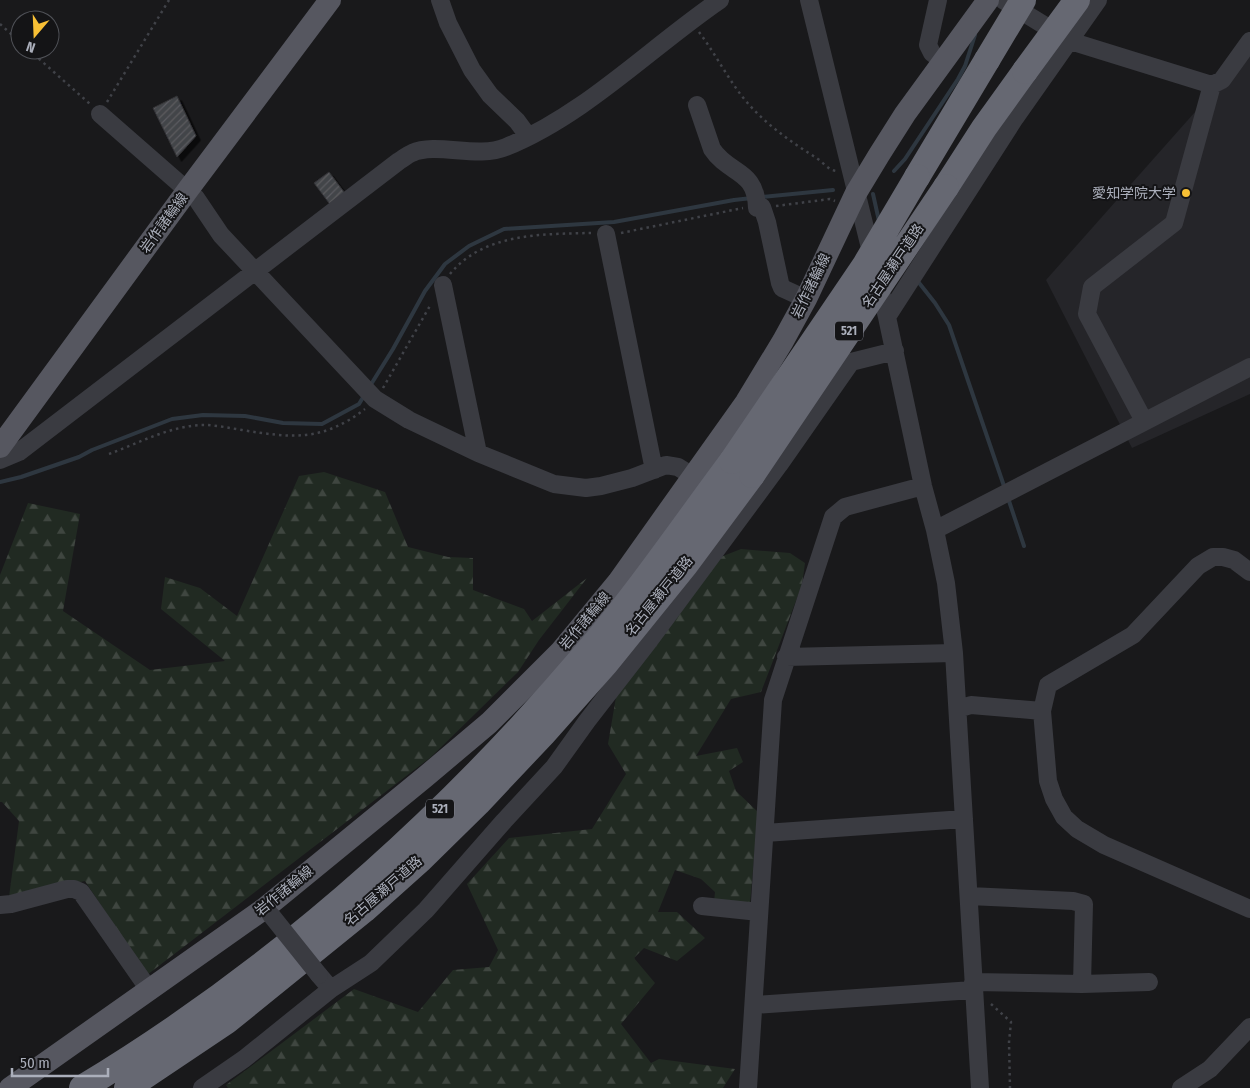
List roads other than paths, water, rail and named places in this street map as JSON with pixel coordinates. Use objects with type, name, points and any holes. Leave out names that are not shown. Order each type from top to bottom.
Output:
[{"type":"highway","name":"名古屋瀬戸道路","points":[[127,1088],[227,1021],[371,903],[421,859],[478,803],[606,663],[686,564],[1023,0]]},
{"type":"highway","name":"名古屋瀬戸道路","points":[[82,1088],[212,1002],[277,953],[348,894],[461,789],[589,650],[660,560],[742,468],[946,187],[984,128],[1077,0]]},
{"type":"main road","name":"岩作諸輪線","points":[[0,447],[187,191],[330,0]]},
{"type":"main road","name":"岩作諸輪線","points":[[10,1088],[268,912],[482,729],[561,651],[618,582],[746,402],[806,299],[856,193],[905,114],[988,0]]},
{"type":"street","points":[[440,0],[448,23],[472,70],[490,96],[517,121],[528,136]]},
{"type":"street","points":[[0,460],[19,452],[413,152],[428,150],[489,152],[528,136],[579,107],[690,20],[720,0]]},
{"type":"street","points":[[809,0],[895,351],[923,486],[935,530],[946,583],[954,653],[969,896],[978,985],[980,1088]]},
{"type":"street","points":[[938,0],[928,45],[932,53],[943,61]]},
{"type":"street","points":[[1003,0],[1070,41],[1212,85],[1222,80],[1250,41]]},
{"type":"street","points":[[887,317],[1015,118],[1098,0]]},
{"type":"street","points":[[1144,421],[1088,314],[1092,287],[1174,223],[1212,85]]},
{"type":"street","points":[[697,105],[712,149],[716,155],[749,180],[756,197],[757,208],[762,208],[767,222],[782,288],[806,299]]},
{"type":"street","points":[[100,114],[196,198],[221,235],[257,271],[375,399],[409,420],[478,453],[548,482],[572,488],[601,486],[632,478],[666,465],[671,465],[694,477]]},
{"type":"street","points":[[606,234],[654,470]]},
{"type":"street","points":[[443,285],[478,453]]},
{"type":"street","points":[[202,1088],[244,1059],[332,989],[371,963],[426,910],[554,767],[587,720],[649,641],[779,466],[851,362],[895,351]]},
{"type":"street","points":[[935,530],[1250,367]]},
{"type":"street","points":[[748,1088],[773,700],[833,517],[845,507],[923,486]]},
{"type":"street","points":[[1250,572],[1234,560],[1223,557],[1213,557],[1198,566],[1133,635],[1048,685],[1042,711],[1048,781],[1054,799],[1064,817],[1077,829],[1104,844],[1250,909]]},
{"type":"street","points":[[786,657],[954,653]]},
{"type":"street","points":[[958,709],[971,705],[1042,711]]},
{"type":"street","points":[[765,833],[964,819]]},
{"type":"street","points":[[0,905],[11,904],[67,889],[81,892],[150,991]]},
{"type":"street","points":[[969,896],[1072,901],[1084,904],[1082,984]]},
{"type":"street","points":[[702,906],[759,912]]},
{"type":"street","points":[[268,912],[332,989]]},
{"type":"street","points":[[754,1005],[978,985],[1149,982]]},
{"type":"street","points":[[1181,1088],[1210,1069],[1250,1027]]},
{"type":"waterway","points":[[894,171],[905,159],[958,79],[965,66],[975,35]]},
{"type":"waterway","points":[[761,197],[833,190]]},
{"type":"waterway","points":[[873,194],[879,221]]},
{"type":"waterway","points":[[370,386],[425,291],[445,264],[469,246],[504,229],[614,222],[752,198]]},
{"type":"waterway","points":[[916,279],[949,325],[1005,489]]},
{"type":"waterway","points":[[0,482],[21,477],[79,457],[92,450],[172,419],[203,415],[245,416],[283,423],[322,424],[359,404],[365,394]]},
{"type":"waterway","points":[[1008,498],[1024,546]]},
{"type":"place","name":"愛知学院大学","points":[[1186,193]]}]
